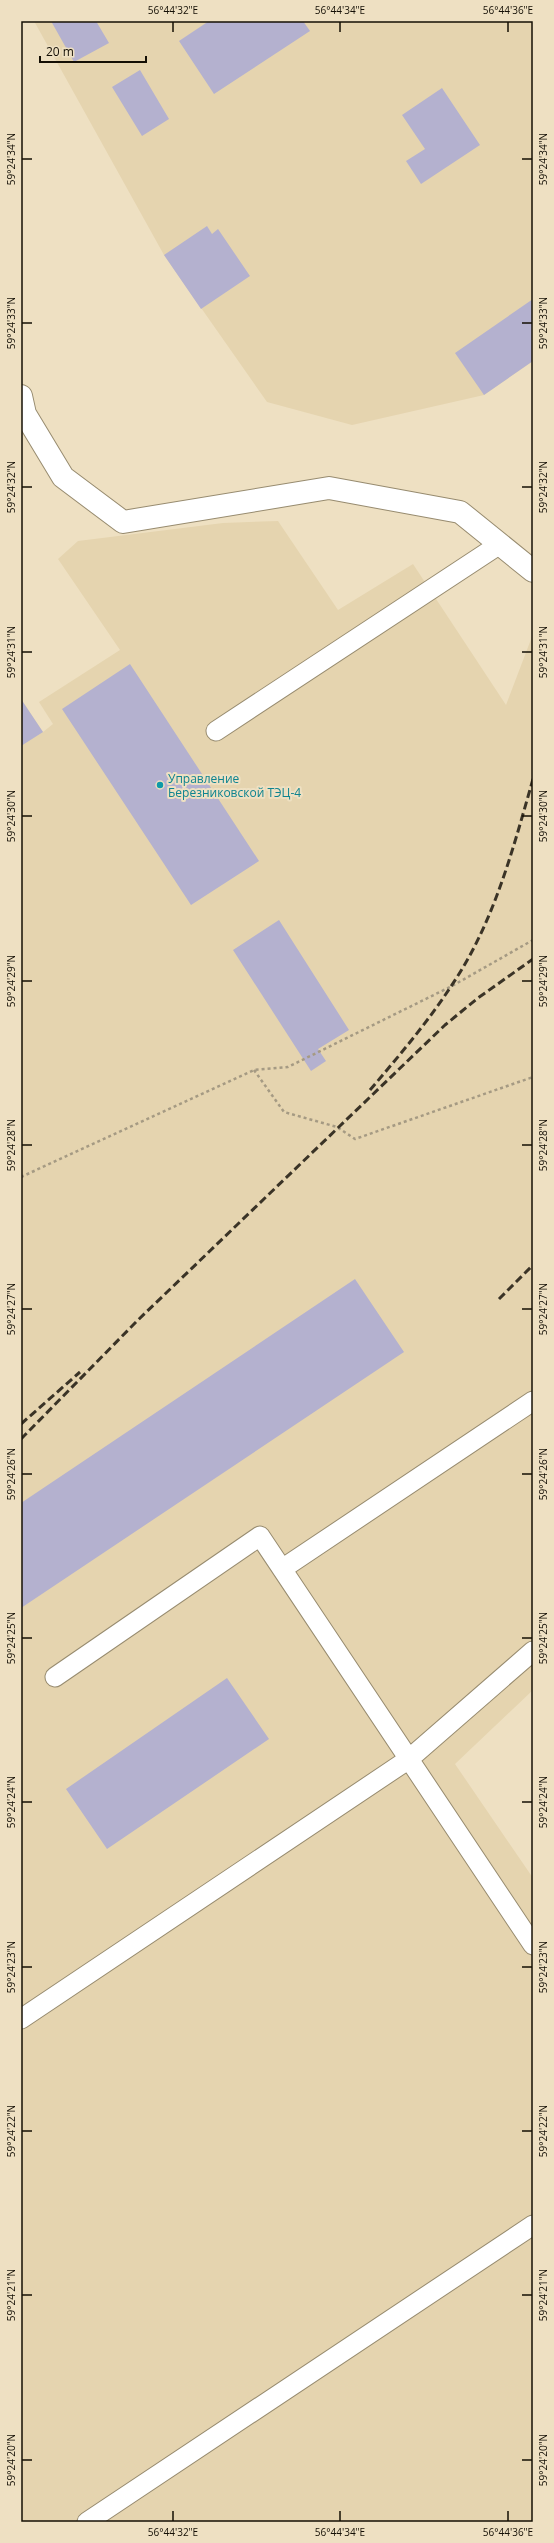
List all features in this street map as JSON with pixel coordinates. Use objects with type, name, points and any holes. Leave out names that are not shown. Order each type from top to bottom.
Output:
[{"type":"street","points":[[21,396],[25,414],[63,477],[123,522],[329,488],[460,512],[533,571]]},
{"type":"lane","points":[[216,730],[500,544]]},
{"type":"lane","points":[[282,1569],[533,1401]]},
{"type":"lane","points":[[54,1677],[260,1536],[533,1945]]},
{"type":"lane","points":[[21,2019],[409,1759],[533,1651]]},
{"type":"lane","points":[[87,2522],[533,2225]]},
{"type":"path","points":[[21,1177],[254,1070],[288,1067],[452,986],[533,940]]},
{"type":"path","points":[[254,1070],[284,1112],[337,1127],[355,1139],[533,1077]]},
{"type":"shaded area","points":[[34,21],[533,21],[533,361],[484,395],[352,425],[267,402],[164,255]]},
{"type":"shaded area","points":[[278,521],[338,610],[413,564],[506,705],[533,634],[533,1690],[455,1764],[533,1878],[533,2522],[21,2522],[21,699],[43,732],[53,724],[39,702],[120,650],[58,559],[78,541],[223,523]]},
{"type":"building","points":[[51,21],[96,21],[109,43],[74,62]]},
{"type":"building","points":[[209,21],[303,21],[310,31],[214,94],[179,41]]},
{"type":"building","points":[[140,70],[169,119],[142,136],[112,87]]},
{"type":"building","points":[[442,88],[480,145],[421,184],[406,161],[425,149],[402,115]]},
{"type":"building","points":[[207,226],[212,234],[218,229],[250,276],[201,309],[164,255]]},
{"type":"building","points":[[533,299],[533,361],[484,395],[455,353]]},
{"type":"building","name":"Управление Березниковской ТЭЦ-4","points":[[130,664],[259,861],[191,905],[62,709]]},
{"type":"building","points":[[21,699],[43,732],[21,746]]},
{"type":"building","points":[[279,920],[349,1030],[318,1049],[326,1061],[311,1071],[233,950]]},
{"type":"building","points":[[355,1279],[404,1352],[21,1608],[21,1503]]},
{"type":"building","points":[[227,1678],[269,1739],[107,1849],[66,1789]]},
{"type":"railway","points":[[370,1090],[432,1014],[455,981],[477,942],[505,874],[533,779]]},
{"type":"railway","points":[[21,1439],[138,1320],[445,1025],[478,998],[533,959]]},
{"type":"railway","points":[[499,1299],[533,1265]]},
{"type":"railway","points":[[21,1424],[80,1372]]},
{"type":"place","name":"Управление Березниковской ТЭЦ-4","points":[[160,785]]}]
